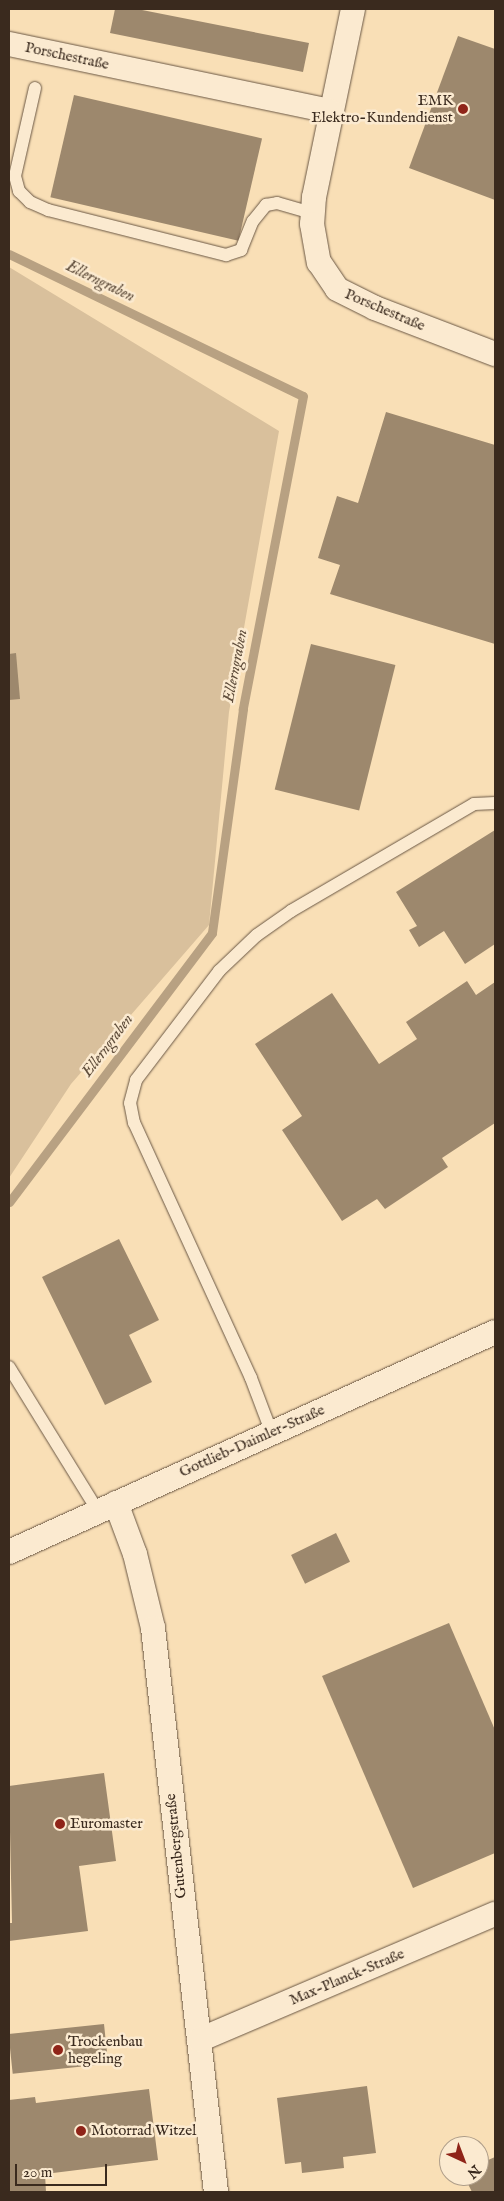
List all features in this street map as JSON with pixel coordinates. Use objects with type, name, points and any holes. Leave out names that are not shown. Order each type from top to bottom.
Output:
[{"type":"street","name":"Porschestraße","points":[[353,9],[330,111],[313,213],[312,224],[319,262],[337,289],[375,308],[495,354]]},
{"type":"street","name":"Porschestraße","points":[[9,44],[330,111]]},
{"type":"street","name":"Gottlieb-Daimler-Straße","points":[[9,1552],[272,1431],[495,1332]]},
{"type":"street","name":"Gutenbergstraße","points":[[107,1507],[135,1554],[153,1628],[182,1908],[216,2192]]},
{"type":"street","name":"Max-Planck-Straße","points":[[199,2040],[495,1914]]},
{"type":"lane","points":[[35,88],[14,176],[20,191],[30,202],[48,210],[226,255],[241,250],[252,221],[266,205],[277,204],[313,213]]},
{"type":"lane","points":[[272,1431],[251,1378],[134,1123],[130,1103],[136,1080],[219,971],[257,935],[291,911],[474,804],[495,803]]},
{"type":"lane","points":[[9,1367],[107,1507]]},
{"type":"shaded area","points":[[9,267],[279,431],[229,712],[209,925],[71,1084],[9,1178]]},
{"type":"building","points":[[115,9],[137,9],[309,43],[303,72],[110,33]]},
{"type":"building","name":"EMK Elektro-Kundendienst","points":[[458,36],[495,49],[495,200],[409,168]]},
{"type":"building","points":[[74,95],[262,138],[238,241],[50,197]]},
{"type":"building","points":[[386,412],[495,445],[495,644],[330,594],[340,565],[318,558],[337,496],[358,503]]},
{"type":"building","points":[[311,644],[395,665],[359,811],[275,790]]},
{"type":"building","points":[[16,653],[20,699],[9,700],[9,654]]},
{"type":"building","points":[[495,830],[495,944],[465,964],[444,931],[419,947],[409,930],[417,926],[396,892]]},
{"type":"building","points":[[467,981],[476,995],[495,982],[495,1123],[442,1158],[448,1167],[385,1209],[377,1199],[342,1221],[282,1130],[302,1116],[255,1044],[332,993],[379,1064],[417,1039],[406,1022]]},
{"type":"building","points":[[119,1239],[159,1320],[129,1335],[152,1382],[105,1405],[42,1277]]},
{"type":"building","points":[[336,1533],[350,1562],[305,1584],[291,1555]]},
{"type":"building","points":[[449,1623],[495,1730],[495,1853],[413,1888],[322,1676]]},
{"type":"building","name":"Euromaster","points":[[104,1773],[116,1861],[79,1866],[88,1931],[9,1941],[9,1923],[12,1923],[9,1786]]},
{"type":"building","name":"Trockenbau hegeling","points":[[104,2024],[108,2064],[13,2074],[9,2034]]},
{"type":"building","points":[[367,2086],[376,2153],[343,2157],[344,2168],[302,2173],[301,2162],[285,2164],[277,2098]]},
{"type":"building","name":"Motorrad Witzel","points":[[149,2089],[158,2160],[45,2174],[46,2192],[9,2192],[9,2100],[35,2097],[36,2103]]},
{"type":"building","points":[[495,2157],[495,2192],[472,2192],[469,2186],[489,2186],[489,2160]]},
{"type":"waterway","name":"Ellerngraben","points":[[9,254],[303,396],[243,709],[212,933],[9,1202]]},
{"type":"place","name":"EMK Elektro-Kundendienst","points":[[463,109]]},
{"type":"place","name":"Euromaster","points":[[60,1824]]},
{"type":"place","name":"Trockenbau hegeling","points":[[58,2050]]},
{"type":"place","name":"Motorrad Witzel","points":[[81,2131]]}]
